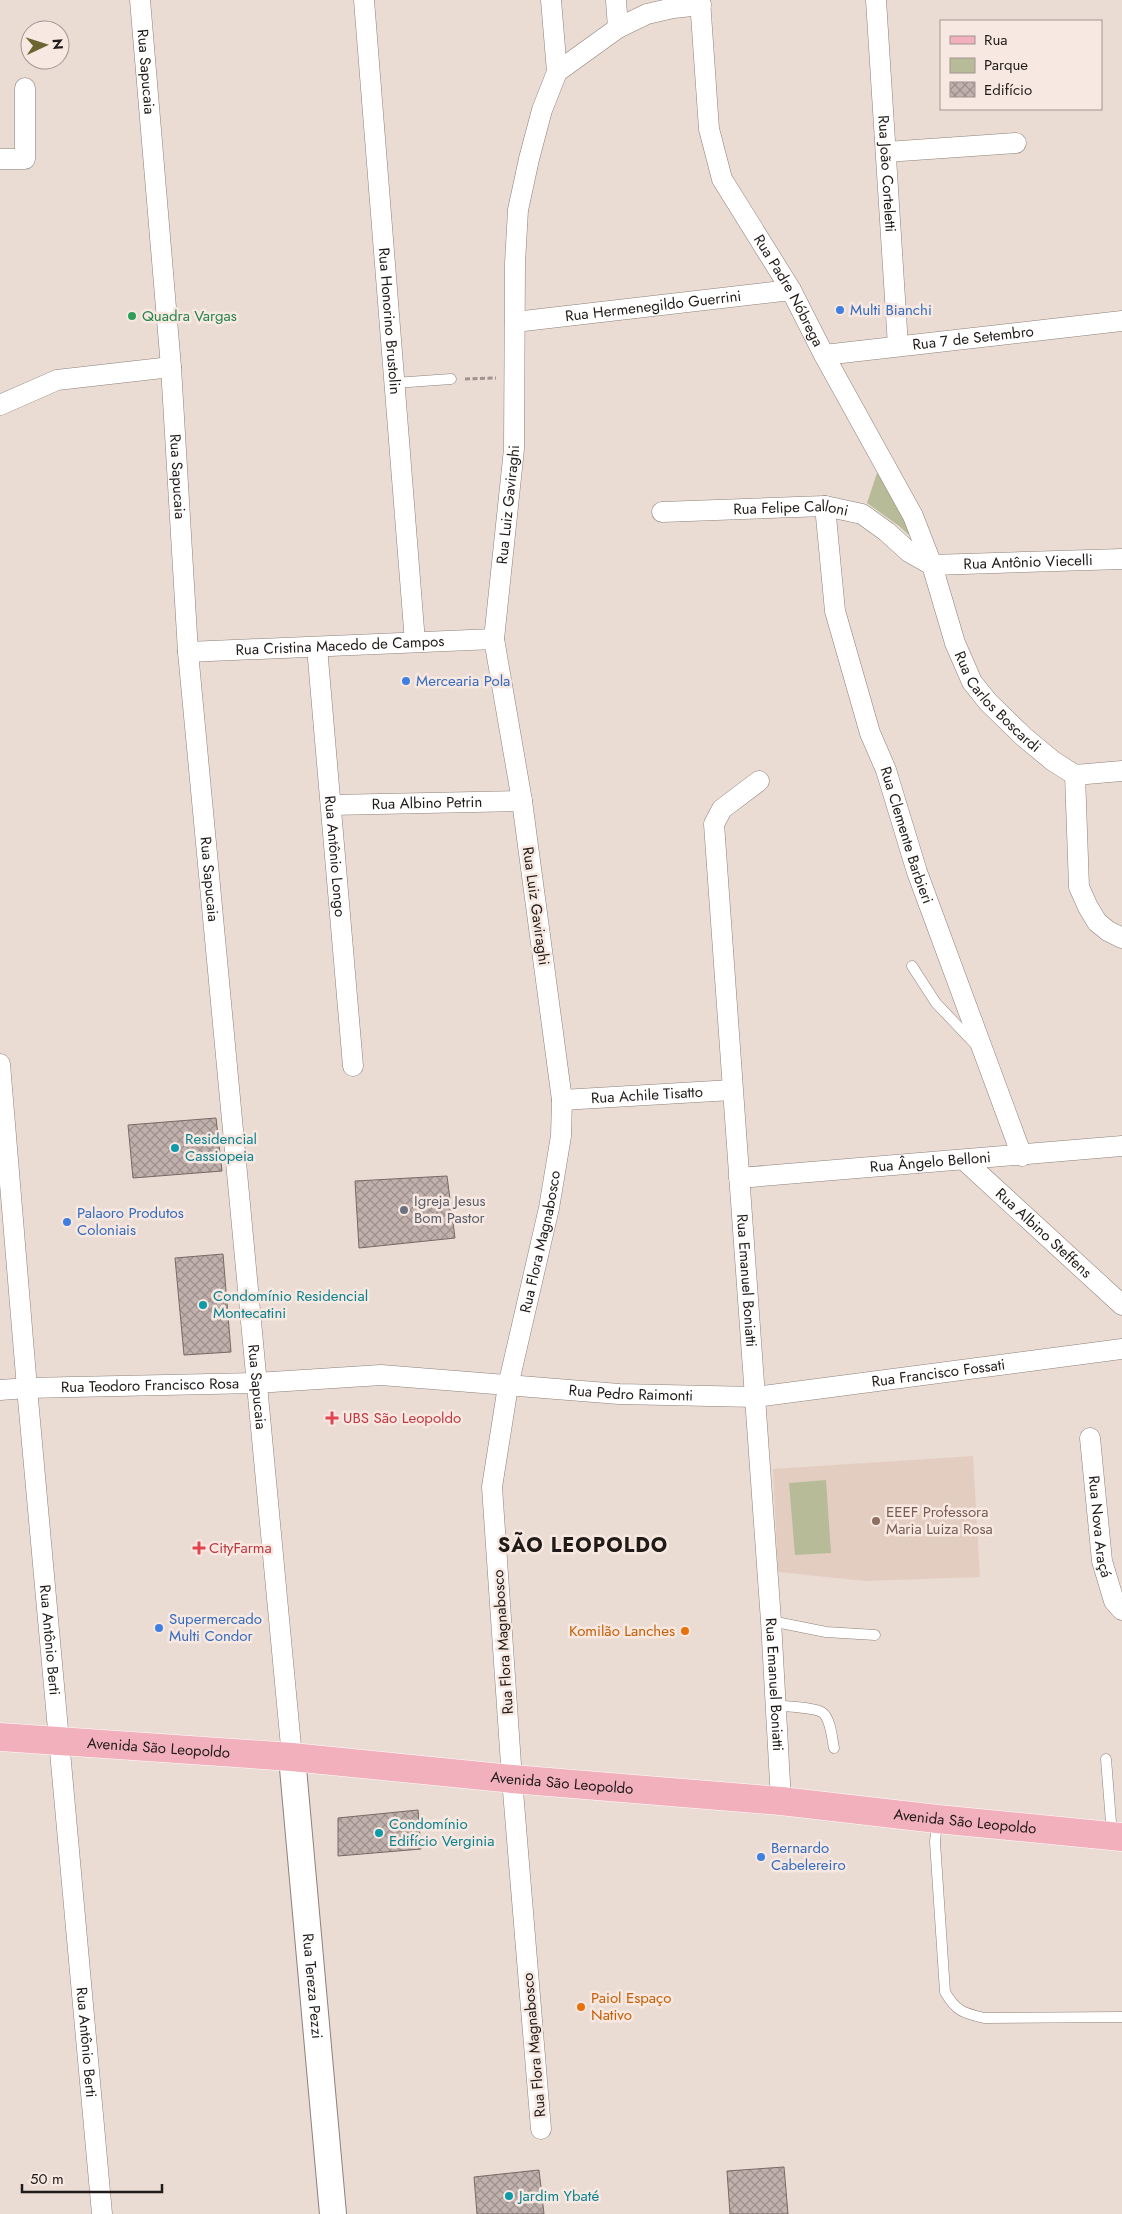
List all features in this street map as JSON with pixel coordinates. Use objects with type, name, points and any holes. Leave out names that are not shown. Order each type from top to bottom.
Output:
[{"type":"main road","name":"Avenida São Leopoldo","points":[[0,1737],[292,1757],[512,1780],[781,1801],[937,1819],[1117,1836]]},
{"type":"street","name":"Rua Sapucaia","points":[[140,0],[171,367],[188,652],[292,1757]]},
{"type":"street","name":"Rua Honorino Brustolin","points":[[364,0],[415,642]]},
{"type":"street","points":[[550,0],[557,72]]},
{"type":"street","points":[[616,0],[618,28]]},
{"type":"street","name":"Rua João Corteletti","points":[[876,0],[898,346]]},
{"type":"street","points":[[557,72],[618,28],[647,14],[700,3]]},
{"type":"street","name":"Rua Padre Nóbrega","points":[[700,3],[709,130],[722,179],[791,290],[824,355],[914,516],[932,565]]},
{"type":"street","name":"Rua Luiz Gaviraghi","points":[[557,72],[540,118],[528,159],[518,210],[515,263],[512,484],[507,513],[494,639],[522,801],[562,1100]]},
{"type":"street","points":[[0,159],[25,159],[25,88]]},
{"type":"street","points":[[886,152],[1016,143]]},
{"type":"street","name":"Rua Hermenegildo Guerrini","points":[[515,322],[791,290]]},
{"type":"street","name":"Rua 7 de Setembro","points":[[824,355],[1122,321]]},
{"type":"street","points":[[0,405],[57,380],[171,367]]},
{"type":"street","name":"Rua Felipe Calloni","points":[[662,512],[825,506],[862,514],[888,532],[909,552],[932,565]]},
{"type":"street","name":"Rua Clemente Barbieri","points":[[825,506],[835,611],[867,724],[886,770],[918,872],[1022,1156]]},
{"type":"street","name":"Rua Antônio Viecelli","points":[[932,565],[1122,559]]},
{"type":"street","name":"Rua Carlos Boscardi","points":[[932,565],[955,643],[972,682],[988,702],[1024,737],[1053,761],[1075,775]]},
{"type":"street","name":"Rua Cristina Macedo de Campos","points":[[188,652],[494,639]]},
{"type":"street","name":"Rua Antônio Longo","points":[[317,647],[353,1066]]},
{"type":"street","points":[[1122,771],[1075,775],[1079,887],[1097,922],[1108,932],[1122,938]]},
{"type":"street","name":"Rua Emanuel Boniatti","points":[[759,781],[722,809],[714,824],[771,1622],[781,1801]]},
{"type":"street","name":"Rua Albino Petrin","points":[[332,805],[522,801]]},
{"type":"street","name":"Rua Antônio Berti","points":[[0,1064],[27,1388],[102,2214]]},
{"type":"street","name":"Rua Achile Tisatto","points":[[562,1100],[732,1090]]},
{"type":"street","name":"Rua Flora Magnabosco","points":[[541,2129],[512,1780],[492,1487],[508,1386],[549,1208],[561,1136],[562,1100]]},
{"type":"street","name":"Rua Ângelo Belloni","points":[[739,1178],[1022,1156],[1122,1146]]},
{"type":"street","name":"Rua Albino Steffens","points":[[964,1160],[1122,1304]]},
{"type":"street","name":"Rua Francisco Fossati","points":[[755,1397],[1122,1349]]},
{"type":"street","name":"Rua Teodoro Francisco Rosa","points":[[0,1390],[256,1383],[381,1375],[508,1386]]},
{"type":"street","name":"Rua Pedro Raimonti","points":[[508,1386],[619,1394],[755,1397]]},
{"type":"street","name":"Rua Nova Araçá","points":[[1090,1438],[1102,1561],[1114,1601],[1122,1610]]},
{"type":"street","name":"Rua Tereza Pezzi","points":[[292,1757],[333,2214]]},
{"type":"lane","points":[[394,383],[451,379]]},
{"type":"lane","points":[[912,966],[936,1003],[982,1051]]},
{"type":"lane","points":[[771,1622],[826,1632],[875,1635]]},
{"type":"lane","points":[[775,1705],[824,1713],[828,1720],[834,1748]]},
{"type":"lane","points":[[1106,1759],[1117,1836]]},
{"type":"lane","points":[[937,1819],[935,1842],[945,1992],[952,2005],[966,2014],[984,2018],[1122,2017]]},
{"type":"path","points":[[451,379],[514,377]]},
{"type":"shaded area","name":"EEEF Professora Maria Luiza Rosa","points":[[973,1456],[980,1577],[865,1581],[778,1572],[773,1469]]},
{"type":"green space","points":[[877,473],[913,525],[921,546],[899,526],[867,503]]},
{"type":"green space","points":[[826,1480],[831,1553],[795,1555],[789,1483]]},
{"type":"building","name":"Residencial Cassiopeia","points":[[216,1118],[222,1171],[133,1178],[128,1125]]},
{"type":"building","name":"Igreja Jesus Bom Pastor","points":[[447,1176],[455,1238],[359,1248],[355,1181]]},
{"type":"building","name":"Condomínio Residencial Montecatini","points":[[223,1254],[231,1352],[184,1355],[175,1258]]},
{"type":"building","name":"Condomínio Edifício Verginia","points":[[418,1810],[421,1849],[338,1856],[338,1818]]},
{"type":"building","points":[[784,2167],[788,2214],[730,2214],[727,2171]]},
{"type":"building","name":"Jardim Ybaté","points":[[539,2170],[544,2214],[477,2214],[474,2177]]},
{"type":"place","name":"Multi Bianchi","points":[[840,310]]},
{"type":"place","name":"Quadra Vargas","points":[[132,316]]},
{"type":"place","name":"Mercearia Pola","points":[[406,681]]},
{"type":"place","name":"Residencial Cassiopeia","points":[[175,1148]]},
{"type":"place","name":"Igreja Jesus Bom Pastor","points":[[404,1210]]},
{"type":"place","name":"Palaoro Produtos Coloniais","points":[[67,1222]]},
{"type":"place","name":"Condomínio Residencial Montecatini","points":[[203,1305]]},
{"type":"place","name":"UBS São Leopoldo","points":[[332,1418]]},
{"type":"place","name":"EEEF Professora Maria Luiza Rosa","points":[[876,1521]]},
{"type":"place","name":"CityFarma","points":[[199,1548]]},
{"type":"place","name":"Supermercado Multi Condor","points":[[159,1628]]},
{"type":"place","name":"Komilão Lanches","points":[[685,1631]]},
{"type":"place","name":"Condomínio Edifício Verginia","points":[[379,1833]]},
{"type":"place","name":"Bernardo Cabelereiro","points":[[761,1857]]},
{"type":"place","name":"Paiol Espaço Nativo","points":[[581,2007]]},
{"type":"place","name":"Jardim Ybaté","points":[[509,2196]]},
{"type":"district","name":"SÃO LEOPOLDO","points":[[583,1545]]}]
